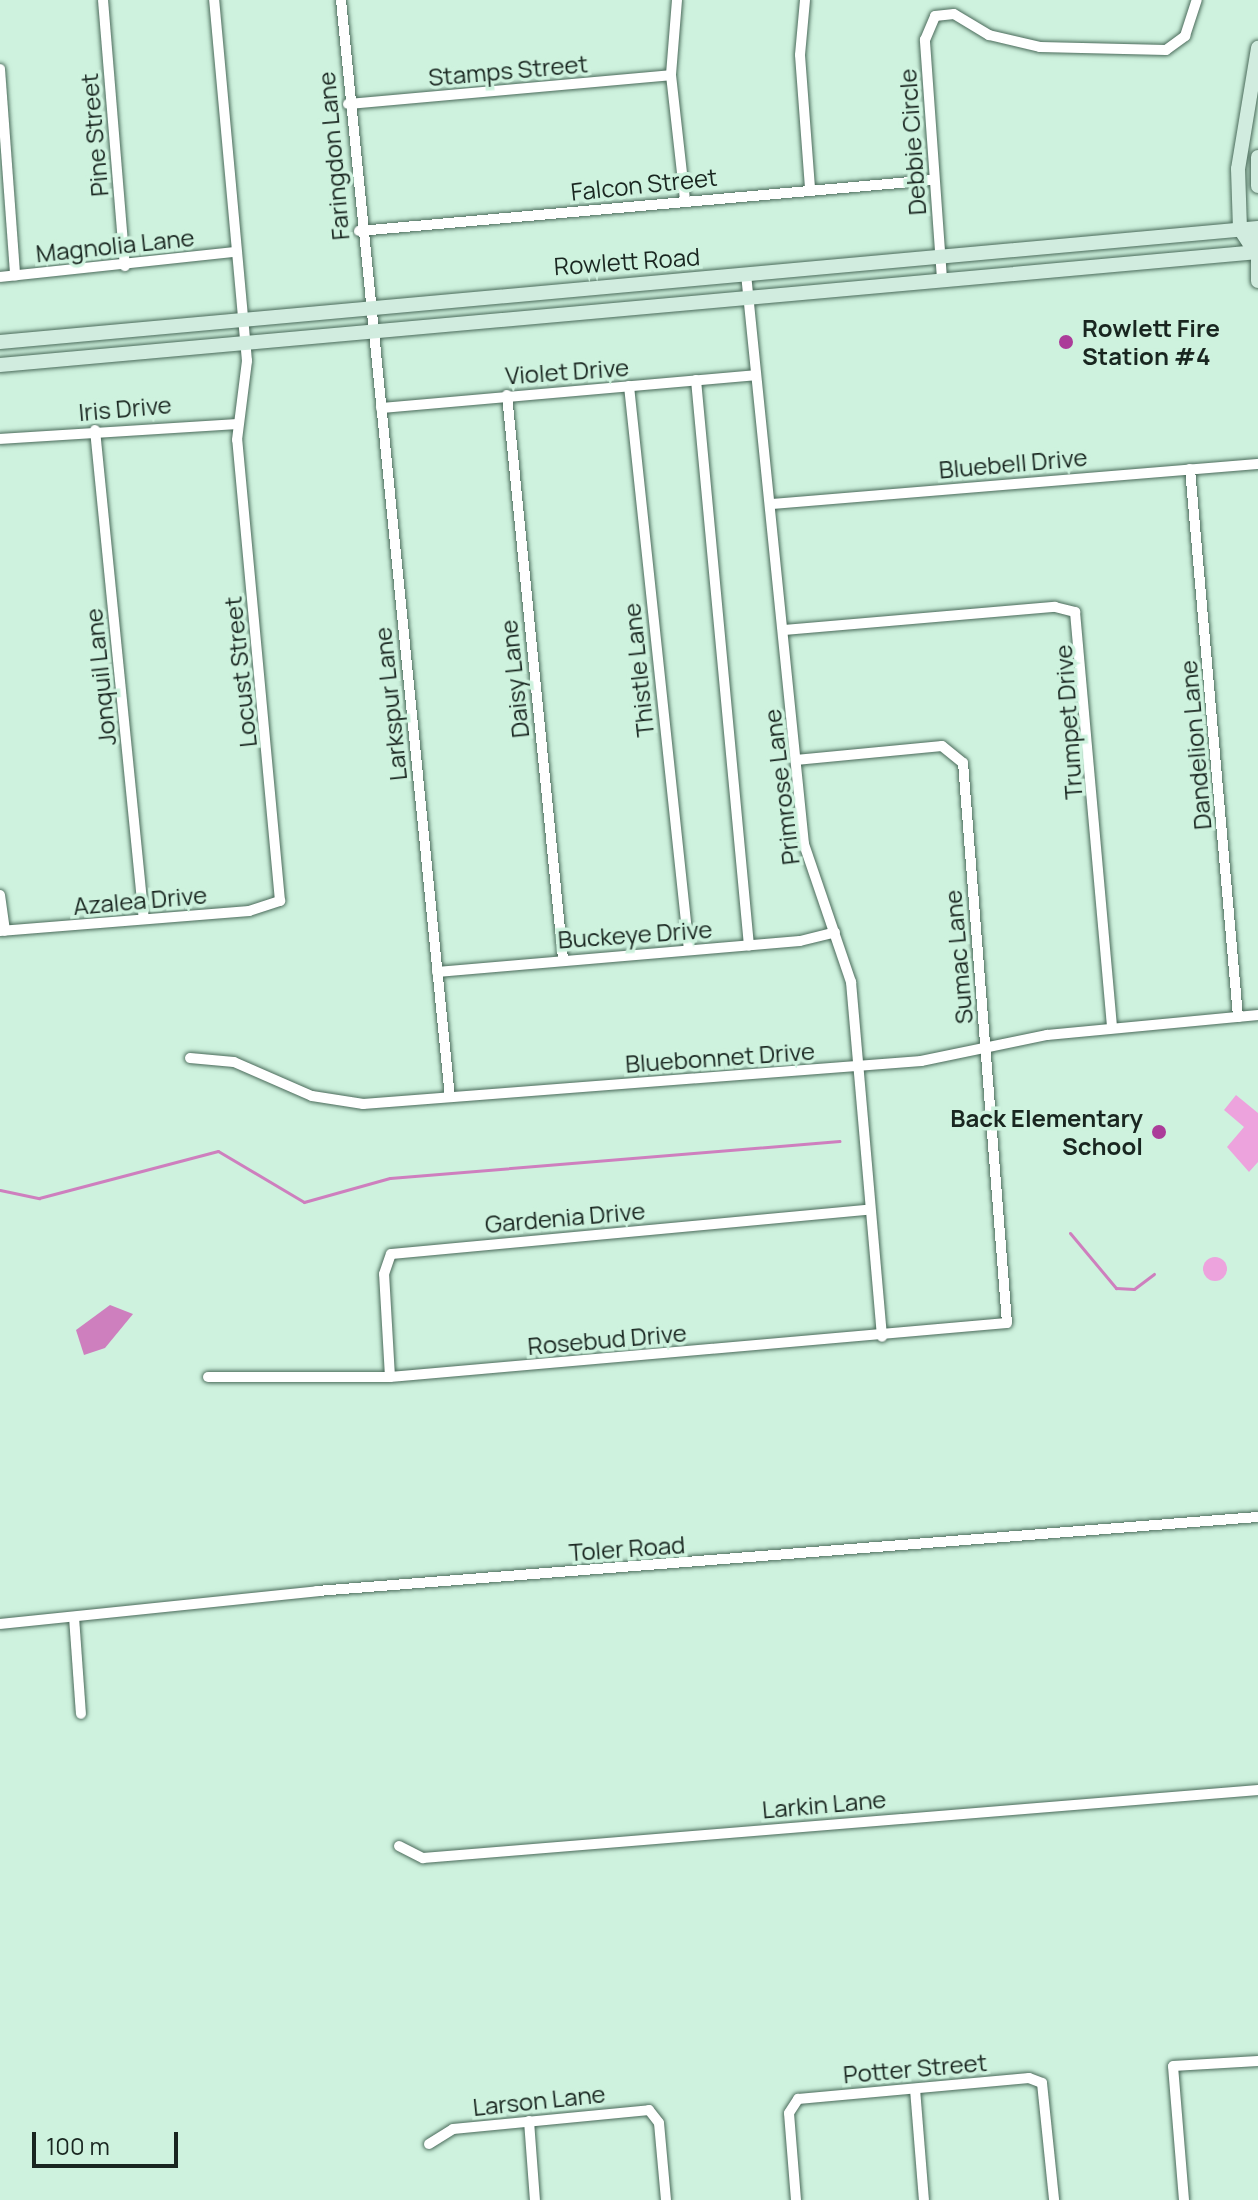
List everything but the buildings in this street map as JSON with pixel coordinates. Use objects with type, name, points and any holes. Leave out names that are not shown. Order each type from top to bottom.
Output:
[{"type":"main road","points":[[1258,48],[1240,229],[1257,247],[1258,281]]},
{"type":"main road","points":[[1258,157],[1258,186]]},
{"type":"main road","name":"Rowlett Road","points":[[0,342],[1258,228]]},
{"type":"main road","name":"Rowlett Road","points":[[0,365],[749,299],[1257,247]]},
{"type":"street","name":"Pine Street","points":[[103,0],[125,266]]},
{"type":"street","points":[[214,0],[244,343],[237,424]]},
{"type":"street","name":"Faringdon Lane","points":[[341,0],[367,308]]},
{"type":"street","points":[[677,0],[671,75],[685,200]]},
{"type":"street","points":[[805,0],[800,55],[810,187]]},
{"type":"street","name":"Debbie Circle","points":[[942,279],[925,40],[935,16],[947,13],[989,35],[1040,47],[1102,52],[1177,44],[1197,0]]},
{"type":"street","points":[[0,69],[3,156],[15,275]]},
{"type":"street","name":"Stamps Street","points":[[348,104],[671,75]]},
{"type":"street","name":"Falcon Street","points":[[359,231],[810,187],[933,180]]},
{"type":"street","name":"Magnolia Lane","points":[[0,277],[235,252]]},
{"type":"street","name":"Primrose Lane","points":[[746,274],[804,844],[851,982],[860,1066],[868,1210],[882,1337]]},
{"type":"street","name":"Larkspur Lane","points":[[367,308],[381,408],[450,1097]]},
{"type":"street","name":"Violet Drive","points":[[381,408],[756,375]]},
{"type":"street","points":[[696,380],[749,946]]},
{"type":"street","name":"Thistle Lane","points":[[629,386],[689,950]]},
{"type":"street","name":"Daisy Lane","points":[[507,395],[563,959]]},
{"type":"street","name":"Iris Drive","points":[[0,439],[95,430],[237,424]]},
{"type":"street","name":"Locust Street","points":[[237,424],[280,901]]},
{"type":"street","name":"Jonquil Lane","points":[[95,430],[144,919]]},
{"type":"street","name":"Bluebell Drive","points":[[771,504],[1258,464]]},
{"type":"street","name":"Dandelion Lane","points":[[1190,469],[1238,1017]]},
{"type":"street","name":"Trumpet Drive","points":[[784,630],[1055,607],[1075,612],[1112,1027]]},
{"type":"street","name":"Sumac Lane","points":[[796,760],[942,746],[958,753],[987,1050],[1007,1323]]},
{"type":"street","points":[[0,895],[2,931]]},
{"type":"street","name":"Azalea Drive","points":[[2,931],[249,911],[280,901]]},
{"type":"street","name":"Buckeye Drive","points":[[437,972],[563,959],[749,946],[835,932]]},
{"type":"street","name":"Bluebonnet Drive","points":[[190,1058],[258,1069],[337,1103],[860,1066],[987,1050],[1112,1027],[1258,1015]]},
{"type":"street","name":"Gardenia Drive","points":[[390,1377],[384,1274],[385,1261],[398,1252],[868,1210]]},
{"type":"street","name":"Rosebud Drive","points":[[208,1377],[390,1377],[882,1337],[1007,1323]]},
{"type":"street","name":"Toler Road","points":[[0,1624],[1258,1517]]},
{"type":"street","points":[[74,1617],[81,1714]]},
{"type":"street","name":"Larkin Lane","points":[[399,1846],[423,1858],[1258,1790]]},
{"type":"street","points":[[1184,2200],[1173,2066],[1258,2061]]},
{"type":"street","name":"Potter Street","points":[[796,2200],[792,2104],[1029,2078],[1042,2083],[1054,2200]]},
{"type":"street","points":[[915,2089],[924,2200]]},
{"type":"street","name":"Larson Lane","points":[[429,2144],[453,2129],[656,2114],[666,2200]]},
{"type":"street","points":[[529,2121],[535,2200]]},
{"type":"shaded area","points":[[1236,1095],[1258,1113],[1258,1162],[1249,1172],[1227,1147],[1244,1127],[1224,1110]]},
{"type":"shaded area","points":[[1215,1257],[1224,1260],[1227,1269],[1224,1278],[1215,1281],[1206,1278],[1203,1269],[1206,1260]]},
{"type":"shaded area","points":[[110,1305],[133,1314],[105,1348],[84,1355],[76,1330]]},
{"type":"waterway","points":[[0,1190],[39,1198],[218,1151],[304,1202],[390,1178],[839,1141]]},
{"type":"waterway","points":[[1070,1233],[1116,1288],[1134,1289],[1154,1274]]},
{"type":"place","name":"Rowlett Fire Station #4","points":[[1066,342]]},
{"type":"place","name":"Back Elementary School","points":[[1159,1132]]}]
